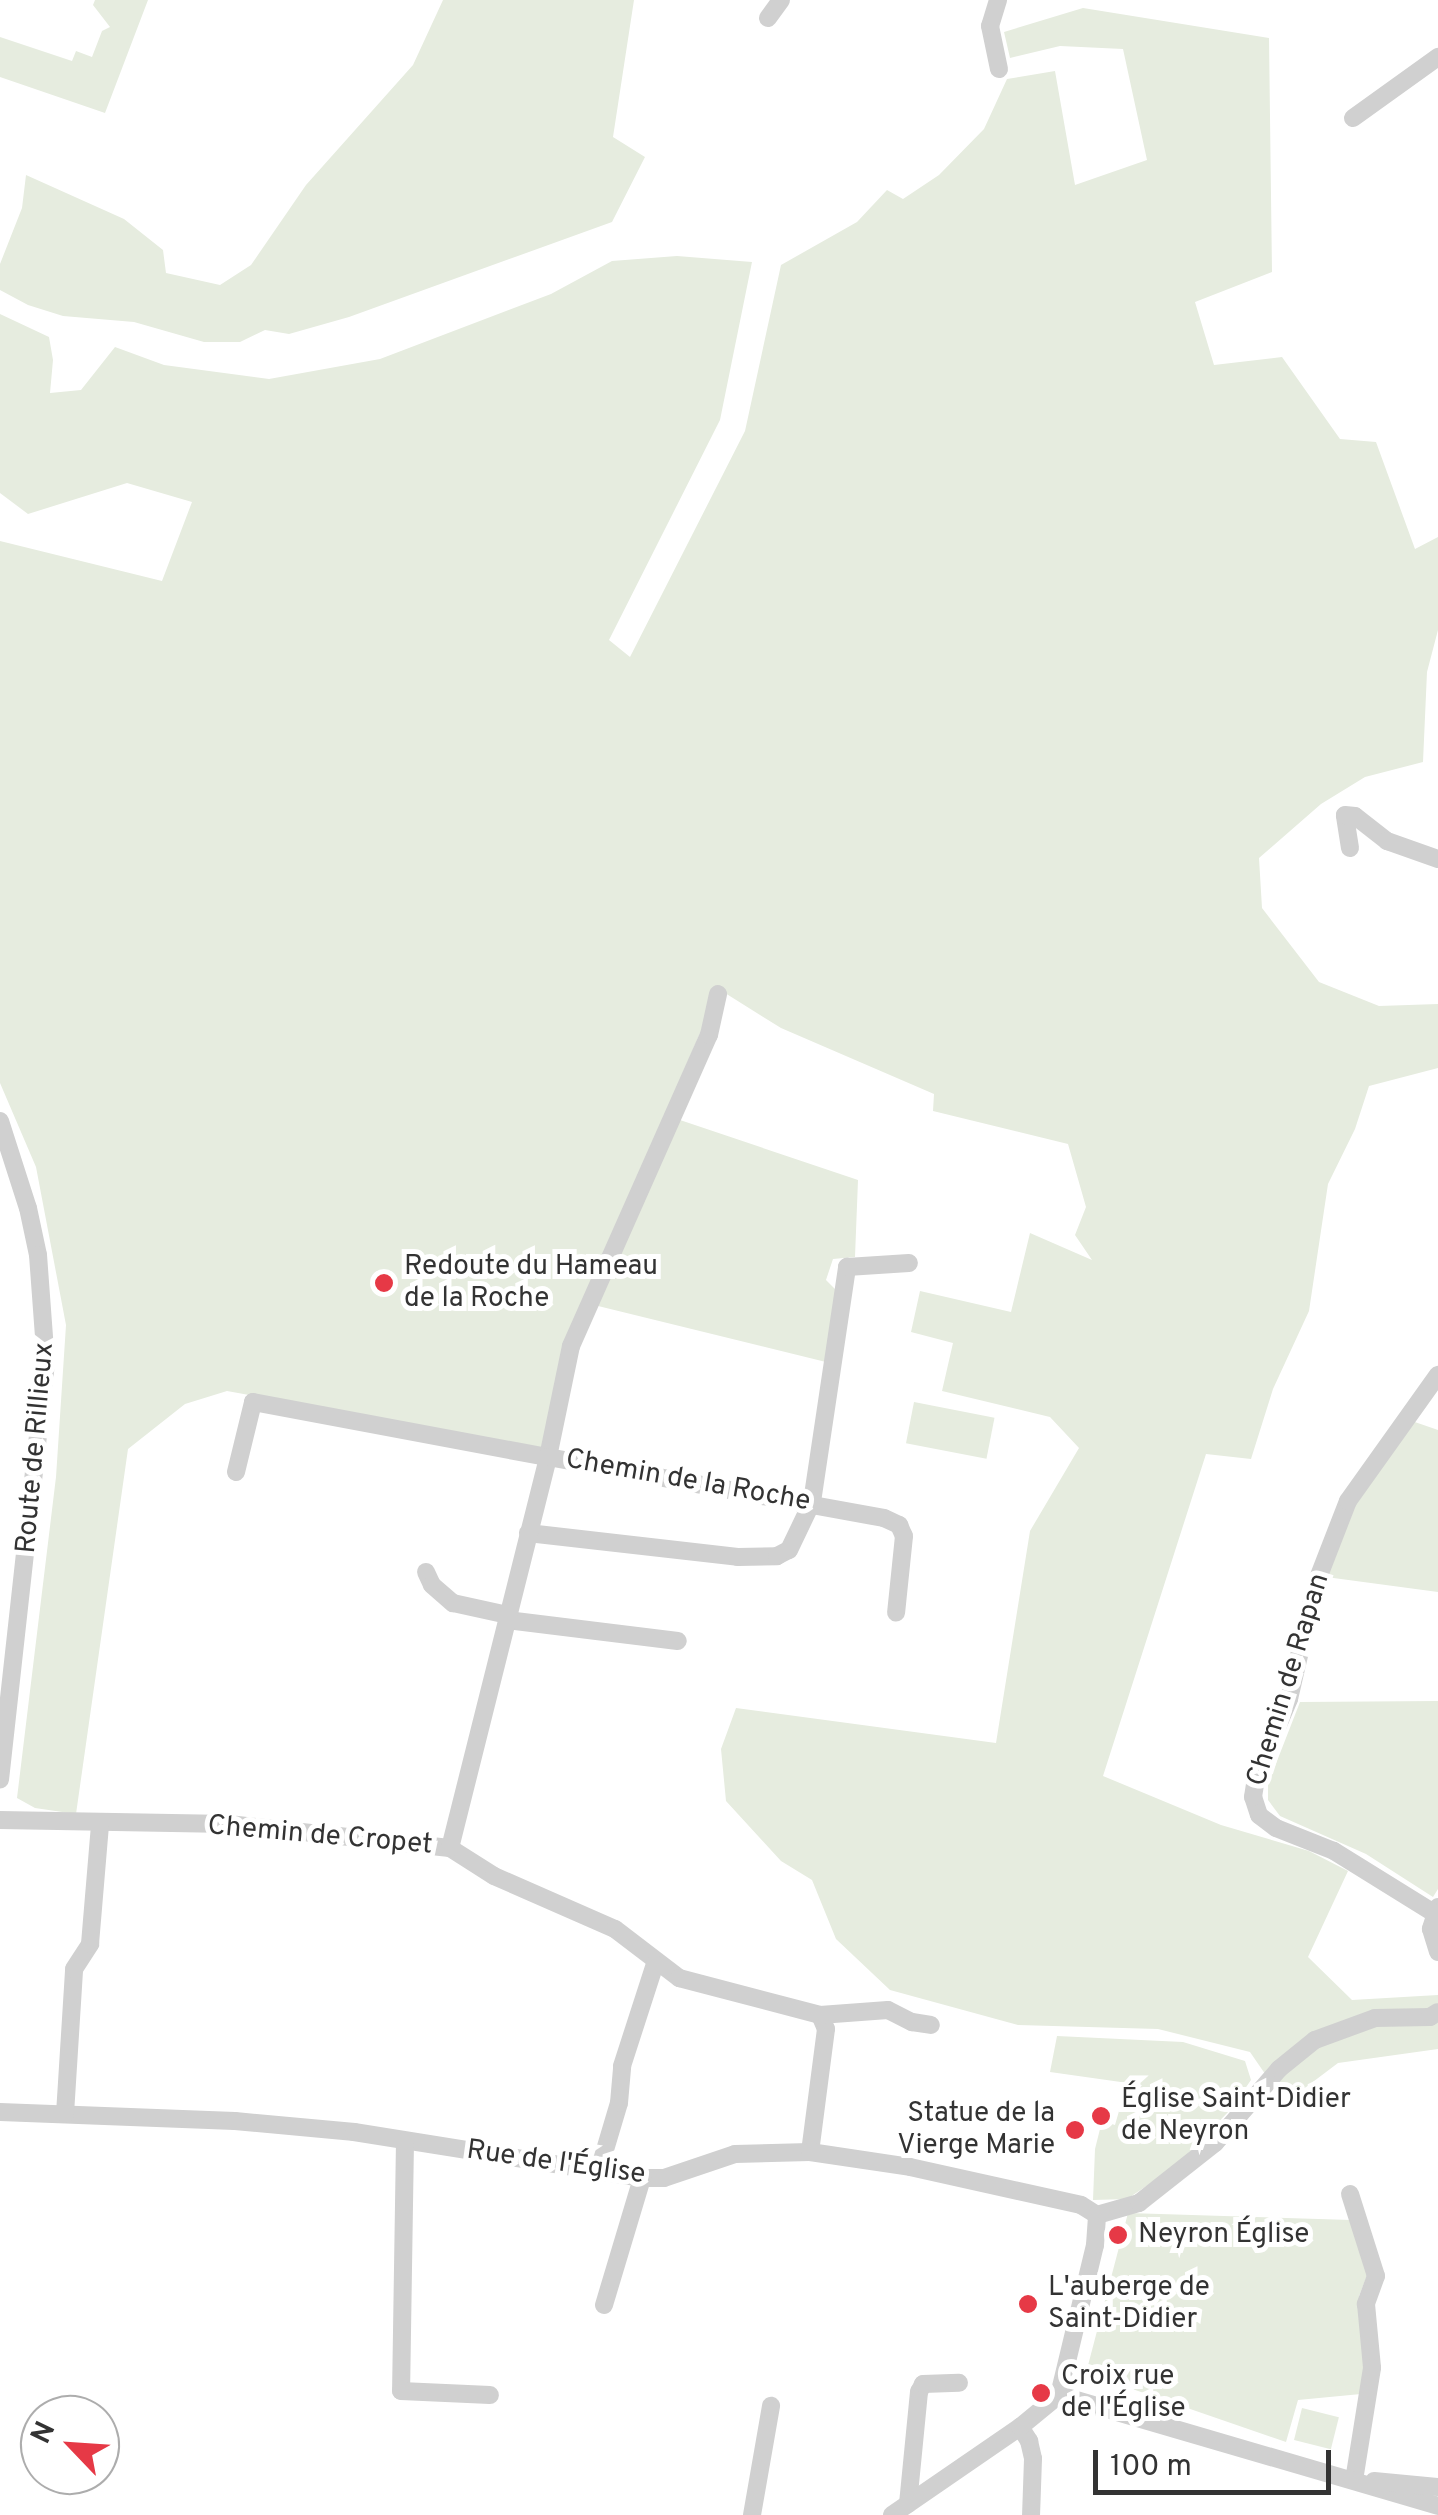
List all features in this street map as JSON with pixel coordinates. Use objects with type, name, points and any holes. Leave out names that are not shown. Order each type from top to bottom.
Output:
[{"type":"street","points":[[768,18],[781,0]]},
{"type":"street","points":[[998,0],[990,26],[999,69]]},
{"type":"street","points":[[1353,118],[1438,57]]},
{"type":"street","points":[[1350,848],[1345,815],[1354,816],[1387,840],[1438,859]]},
{"type":"street","points":[[236,1472],[253,1402],[548,1457],[571,1346],[709,1035],[718,994]]},
{"type":"street","name":"Route de Rillieux","points":[[0,1122],[28,1208],[38,1255],[46,1363],[0,1779]]},
{"type":"street","points":[[528,1533],[738,1557],[777,1556],[797,1539],[812,1502],[847,1267],[851,1263],[909,1263]]},
{"type":"street","name":"Chemin de Rapan","points":[[1436,1910],[1334,1850],[1276,1828],[1259,1815],[1253,1797],[1256,1777],[1289,1699],[1316,1586],[1348,1500],[1438,1376]]},
{"type":"street","name":"Chemin de la Roche","points":[[450,1848],[548,1457],[812,1502],[899,1525],[904,1536],[896,1613]]},
{"type":"street","points":[[426,1572],[432,1585],[453,1603],[508,1617],[678,1641]]},
{"type":"street","name":"Chemin de Cropet","points":[[0,1820],[100,1825],[229,1824],[450,1848],[494,1876],[615,1929],[656,1964],[699,1986],[820,2016],[888,2010],[912,2022],[931,2025]]},
{"type":"street","points":[[65,2114],[74,1969],[90,1944],[100,1825]]},
{"type":"street","points":[[1436,1910],[1431,1929],[1438,1952]]},
{"type":"street","points":[[599,2170],[620,2103],[622,2066],[656,1964]]},
{"type":"street","points":[[900,2510],[1020,2427],[1059,2395],[1096,2246],[1096,2215],[1139,2203],[1215,2143],[1278,2069],[1314,2040],[1376,2018],[1430,2017],[1438,2012]]},
{"type":"street","points":[[810,2152],[826,2029],[820,2016]]},
{"type":"street","name":"Rue de l'Église","points":[[0,2112],[235,2120],[405,2141],[642,2178],[664,2178],[736,2154],[810,2152],[910,2167],[1081,2205],[1096,2215]]},
{"type":"street","points":[[405,2141],[401,2391],[490,2394]]},
{"type":"street","points":[[604,2305],[642,2178]]},
{"type":"street","points":[[1350,2194],[1376,2276],[1366,2304],[1372,2368],[1354,2481]]},
{"type":"street","points":[[900,2510],[920,2392],[924,2384],[959,2383]]},
{"type":"street","points":[[1059,2395],[1438,2506]]},
{"type":"street","points":[[752,2515],[771,2406]]},
{"type":"street","points":[[1020,2427],[1030,2441],[1033,2458],[1031,2515]]},
{"type":"street","points":[[1354,2481],[1438,2487]]},
{"type":"shaded area","points":[[95,0],[148,0],[105,113],[0,77],[0,37],[72,61],[76,51],[92,57],[102,31],[110,27],[93,5]]},
{"type":"shaded area","points":[[443,0],[634,0],[613,137],[645,157],[612,222],[349,317],[289,334],[265,330],[240,342],[204,342],[134,322],[63,316],[28,305],[0,290],[0,264],[22,208],[26,175],[124,219],[163,250],[166,273],[220,285],[251,265],[306,185],[413,65]]},
{"type":"shaded area","points":[[1083,8],[1269,38],[1272,272],[1195,302],[1214,365],[1282,357],[1340,439],[1376,442],[1415,549],[1438,537],[1438,630],[1427,672],[1423,762],[1365,777],[1321,804],[1259,858],[1262,908],[1319,982],[1379,1006],[1438,1004],[1438,1068],[1369,1086],[1355,1129],[1328,1184],[1309,1311],[1273,1389],[1251,1459],[1206,1454],[1103,1776],[1221,1825],[1309,1851],[1348,1871],[1308,1957],[1352,2000],[1438,1995],[1438,2049],[1338,2063],[1285,2103],[1250,2052],[1158,2029],[1018,2025],[890,1990],[836,1939],[812,1880],[781,1861],[726,1801],[721,1749],[736,1708],[996,1743],[1030,1531],[1079,1448],[1050,1417],[942,1391],[953,1343],[911,1332],[920,1291],[1011,1312],[1030,1233],[1092,1260],[1075,1235],[1086,1207],[1068,1144],[933,1111],[934,1094],[781,1028],[725,993],[712,1005],[585,1302],[543,1449],[227,1391],[185,1404],[128,1449],[76,1814],[35,1808],[17,1798],[56,1477],[66,1325],[36,1167],[0,1083],[0,541],[162,581],[192,502],[127,483],[28,514],[0,493],[0,314],[49,337],[53,360],[50,393],[81,390],[115,347],[164,365],[269,379],[380,359],[551,294],[612,261],[677,256],[752,262],[720,420],[609,640],[630,657],[745,431],[781,265],[857,222],[887,190],[903,199],[939,175],[984,129],[1007,79],[1055,71],[1075,185],[1147,160],[1123,49],[1060,46],[1010,58],[1004,32]]},
{"type":"shaded area","points":[[680,1120],[858,1180],[855,1257],[833,1259],[826,1280],[840,1294],[830,1363],[594,1305]]},
{"type":"shaded area","points":[[914,1402],[994,1418],[986,1459],[906,1443]]},
{"type":"shaded area","points":[[1409,1420],[1438,1430],[1438,1592],[1326,1577],[1355,1500]]},
{"type":"shaded area","points":[[1438,1701],[1438,1889],[1433,1897],[1366,1854],[1280,1816],[1268,1800],[1268,1784],[1300,1702]]},
{"type":"shaded area","points":[[1057,2036],[1183,2042],[1245,2061],[1251,2080],[1231,2109],[1175,2167],[1127,2199],[1093,2200],[1095,2149],[1102,2121],[1115,2125],[1119,2111],[1142,2085],[1050,2072]]},
{"type":"shaded area","points":[[1128,2213],[1351,2220],[1368,2273],[1359,2296],[1365,2360],[1361,2394],[1298,2400],[1286,2442],[1086,2373]]},
{"type":"shaded area","points":[[1302,2408],[1339,2417],[1331,2449],[1294,2440]]},
{"type":"place","name":"Redoute du Hameau de la Roche","points":[[384,1283]]},
{"type":"place","name":"Église Saint-Didier de Neyron","points":[[1101,2116]]},
{"type":"place","name":"Statue de la Vierge Marie","points":[[1075,2130]]},
{"type":"place","name":"Neyron Église","points":[[1118,2235]]},
{"type":"place","name":"L'auberge de Saint-Didier","points":[[1028,2304]]},
{"type":"place","name":"Croix rue de l'Église","points":[[1041,2393]]}]
